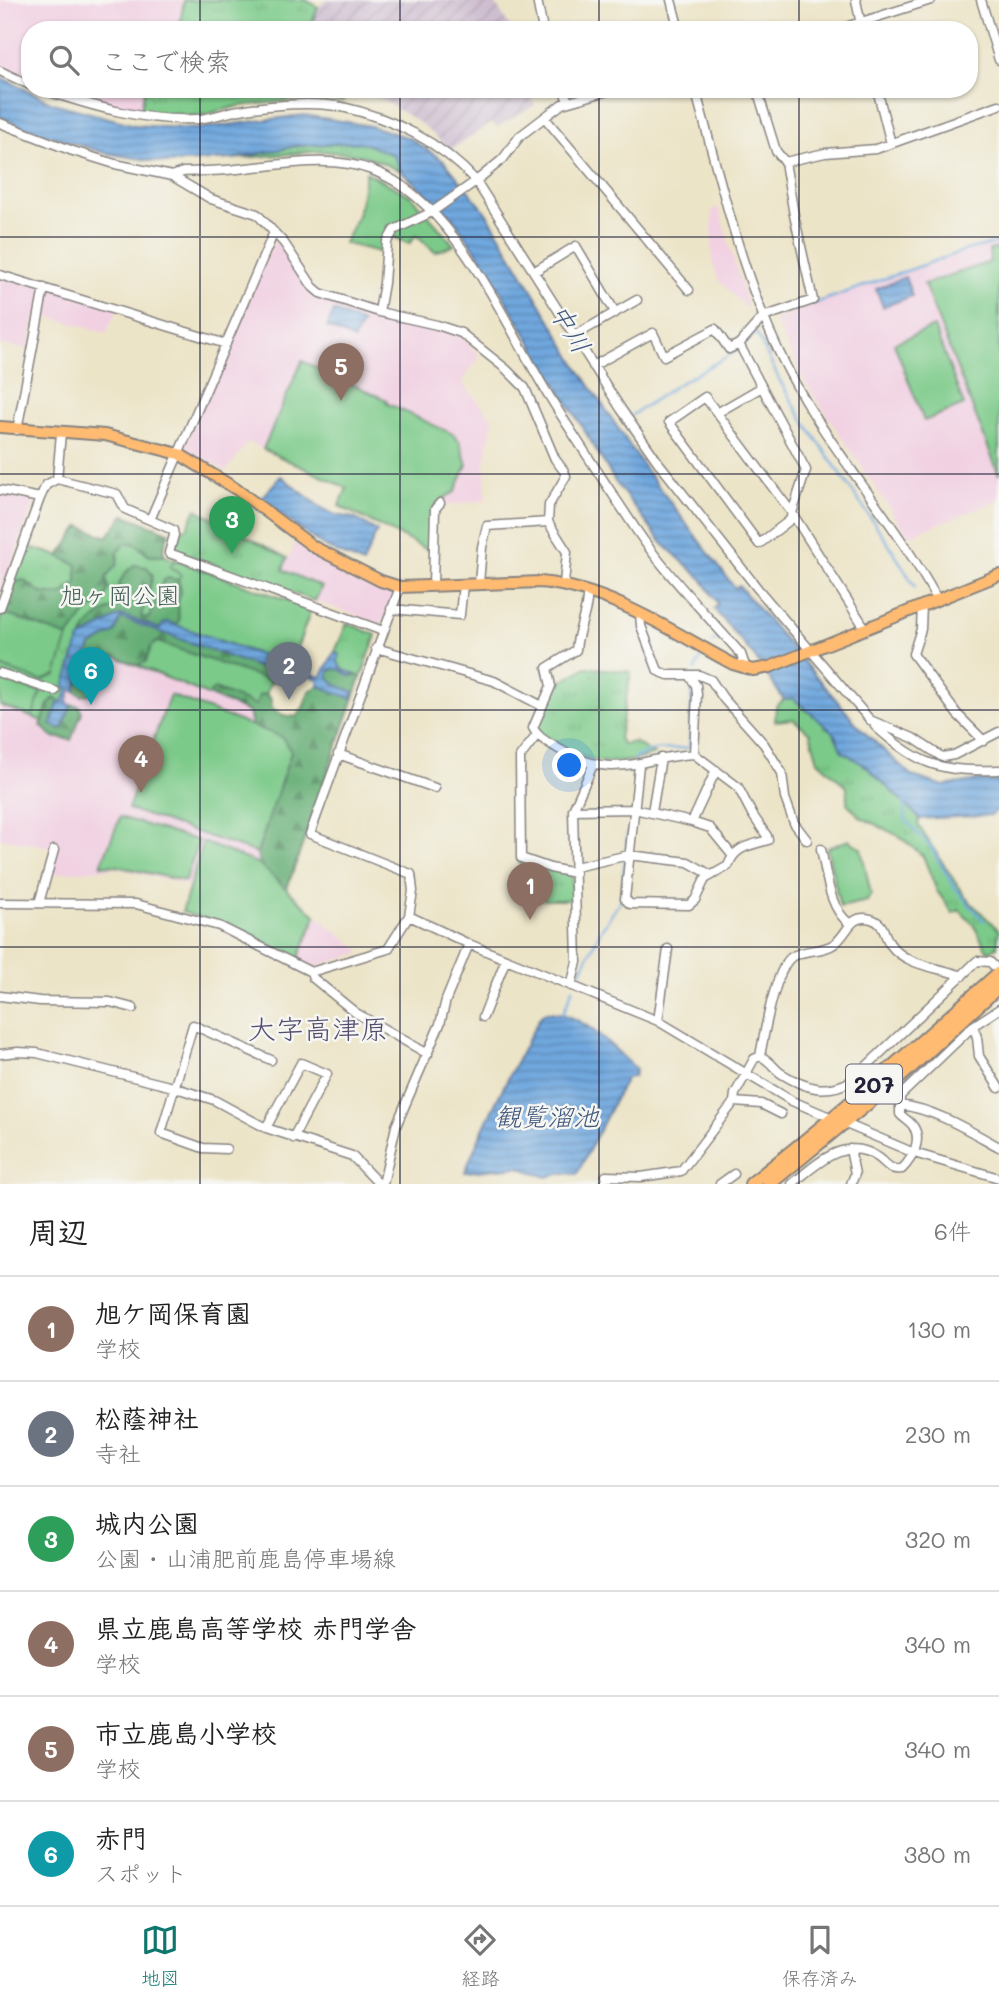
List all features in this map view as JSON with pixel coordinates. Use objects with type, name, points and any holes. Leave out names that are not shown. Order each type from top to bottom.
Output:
[{"type":"highway","name":"207","points":[[751,1184],[902,1075],[998,979]]},
{"type":"highway","name":"207","points":[[769,1184],[839,1121]]},
{"type":"main road","points":[[0,427],[105,435],[178,454],[236,489],[314,547],[381,581],[400,587],[541,582],[564,584],[640,614],[746,669],[760,670],[999,575]]},
{"type":"street","points":[[537,0],[540,21]]},
{"type":"street","points":[[671,0],[677,21]]},
{"type":"street","points":[[856,0],[860,21]]},
{"type":"street","points":[[874,21],[931,0]]},
{"type":"street","points":[[981,0],[999,60]]},
{"type":"street","points":[[0,71],[21,81]]},
{"type":"street","points":[[67,98],[140,116],[199,119],[240,110],[313,104],[341,107],[378,118],[421,137],[462,165],[476,181],[658,463],[696,514],[809,651],[870,720],[892,741],[920,759],[963,771],[999,770]]},
{"type":"street","points":[[379,312],[390,235],[400,226],[432,212],[476,181],[503,159],[520,136],[568,101],[580,98]]},
{"type":"street","points":[[698,98],[763,317],[788,371],[808,406],[903,541],[937,599]]},
{"type":"street","points":[[593,366],[653,333],[664,356],[715,329],[729,349],[739,344],[763,317],[813,300],[785,162],[776,151],[760,98]]},
{"type":"street","points":[[879,98],[891,144]]},
{"type":"street","points":[[785,162],[825,153],[876,149],[999,105]]},
{"type":"street","points":[[545,118],[689,290]]},
{"type":"street","points":[[0,123],[115,164],[172,176],[211,199],[257,214],[284,243],[313,287],[320,293],[379,312],[461,333],[506,369],[525,388],[555,459],[566,476],[549,505],[548,522],[566,552],[564,584]]},
{"type":"street","points":[[172,176],[183,172],[302,162],[346,162],[373,170],[414,194],[470,260],[559,411],[637,531],[741,654],[746,669]]},
{"type":"street","points":[[150,520],[274,232]]},
{"type":"street","points":[[535,271],[576,246],[615,312]]},
{"type":"street","points":[[0,275],[226,344]]},
{"type":"street","points":[[17,430],[44,288]]},
{"type":"street","points":[[574,336],[637,300]]},
{"type":"street","points":[[739,344],[806,470],[792,513],[790,520],[759,544],[669,422],[705,397],[792,513],[865,628]]},
{"type":"street","points":[[717,413],[762,387]]},
{"type":"street","points":[[57,479],[61,433]]},
{"type":"street","points":[[0,608],[40,498],[46,485],[57,479],[117,494],[125,509],[173,530],[169,554],[383,631]]},
{"type":"street","points":[[0,490],[40,498]]},
{"type":"street","points":[[433,585],[435,509],[440,503]]},
{"type":"street","points":[[479,584],[486,526],[548,522]]},
{"type":"street","points":[[391,609],[460,615],[463,584]]},
{"type":"street","points":[[311,972],[388,949],[409,916],[413,891],[411,874],[310,834],[400,587]]},
{"type":"street","points":[[587,591],[588,600],[577,635],[576,650],[547,668],[551,686],[533,728],[536,736],[593,765],[606,767],[639,765],[662,758],[694,754],[738,787],[768,840],[738,850],[732,855],[728,866],[705,879],[690,905],[630,904],[625,899],[639,765]]},
{"type":"street","points":[[922,605],[921,629],[913,653],[957,714],[984,741]]},
{"type":"street","points":[[640,614],[641,626],[658,671],[668,676],[699,675],[711,680],[723,698],[764,744],[782,773],[785,798],[794,823],[807,840]]},
{"type":"street","points":[[376,648],[494,681],[542,706]]},
{"type":"street","points":[[0,673],[55,691]]},
{"type":"street","points":[[690,677],[696,685],[697,694],[694,754]]},
{"type":"street","points":[[870,720],[913,738],[942,757],[954,755],[999,732]]},
{"type":"street","points":[[536,736],[520,757],[522,858],[550,868],[575,870],[629,855],[688,862],[711,875]]},
{"type":"street","points":[[338,754],[435,788]]},
{"type":"street","points":[[939,766],[942,757]]},
{"type":"street","points":[[652,812],[662,758]]},
{"type":"street","points":[[574,987],[577,962],[573,810],[593,765]]},
{"type":"street","points":[[692,821],[716,770]]},
{"type":"street","points":[[573,810],[634,809],[692,821],[710,828],[732,855]]},
{"type":"street","points":[[821,849],[834,905],[839,916],[850,924]]},
{"type":"street","points":[[39,903],[54,850]]},
{"type":"street","points":[[0,903],[136,904],[219,926],[311,972],[313,978],[356,1013],[428,1054]]},
{"type":"street","points":[[409,916],[469,944],[658,1021],[792,1101],[914,1153],[999,1178]]},
{"type":"street","points":[[760,1056],[771,998],[789,959],[795,955],[831,947],[850,924],[863,918],[873,920],[884,929],[890,944],[913,962],[962,976]]},
{"type":"street","points":[[0,1054],[37,1053],[173,1087],[232,1107],[266,1128],[352,1156],[381,1184],[396,1126],[428,1054],[469,944]]},
{"type":"street","points":[[658,1021],[668,949]]},
{"type":"street","points":[[483,1017],[506,959]]},
{"type":"street","points":[[605,1181],[681,1171],[734,1102],[735,1094],[754,1059],[760,1056],[767,1059],[780,1073],[814,1089],[839,1088],[851,1081],[978,961],[990,962],[998,979]]},
{"type":"street","points":[[0,996],[40,1001],[110,1002],[133,1007]]},
{"type":"street","points":[[792,1184],[831,1154],[850,1149],[869,1152],[889,1168],[902,1169],[914,1153],[917,1138],[916,1130],[900,1114],[901,1096],[973,1026],[999,1009]]},
{"type":"street","points":[[226,1149],[203,1148],[161,1133],[194,1025],[271,1060]]},
{"type":"street","points":[[973,1026],[979,1056],[999,1088]]},
{"type":"street","points":[[266,1128],[300,1063],[327,1074],[293,1138]]},
{"type":"street","points":[[734,1102],[761,1104],[782,1114]]},
{"type":"street","points":[[900,1105],[917,1107],[999,1147]]},
{"type":"street","points":[[850,1149],[855,1174],[852,1184]]},
{"type":"street","points":[[720,1184],[734,1174]]},
{"type":"shaded area","points":[[0,0],[184,0],[180,21],[21,21],[21,76],[0,67]]},
{"type":"shaded area","points":[[327,0],[493,0],[506,21],[313,21],[318,7]]},
{"type":"shaded area","points":[[85,98],[143,98],[140,113]]},
{"type":"shaded area","points":[[380,98],[531,98],[535,105],[497,127],[492,123],[450,150],[423,125]]},
{"type":"shaded area","points":[[719,208],[749,310],[719,281],[712,261],[712,209]]},
{"type":"shaded area","points":[[278,243],[312,292],[461,336],[480,356],[462,383],[493,419],[485,462],[486,500],[432,508],[430,551],[339,506],[347,488],[248,442],[226,471],[184,448],[273,244]]},
{"type":"shaded area","points":[[999,244],[999,500],[908,536],[804,381],[774,319],[967,252]]},
{"type":"shaded area","points":[[0,272],[119,306],[106,333],[36,313],[28,349],[0,345]]},
{"type":"shaded area","points":[[0,494],[34,502],[0,596]]},
{"type":"shaded area","points":[[296,542],[343,568],[396,589],[381,624],[315,601],[322,587],[283,570]]},
{"type":"shaded area","points":[[85,643],[282,726],[259,864],[286,891],[362,952],[312,968],[244,931],[182,912],[188,885],[116,868],[50,874],[56,848],[0,838],[0,705],[58,727]]},
{"type":"green space","points":[[184,0],[306,0],[318,7],[313,21],[180,21]]},
{"type":"green space","points":[[143,98],[346,98],[342,102],[310,99],[239,106],[199,116],[140,113]]},
{"type":"green space","points":[[361,142],[394,155],[401,171],[366,156],[322,151],[232,159],[297,146]]},
{"type":"green space","points":[[366,172],[411,196],[454,245],[435,252],[416,235],[409,244],[387,234],[383,253],[344,243],[358,215]]},
{"type":"green space","points":[[999,248],[999,475],[924,284],[990,262],[989,250]]},
{"type":"green space","points":[[934,327],[964,405],[924,421],[894,343]]},
{"type":"green space","points":[[302,361],[387,400],[386,403],[453,434],[460,442],[467,465],[455,492],[437,503],[430,515],[430,551],[339,506],[347,488],[263,449]]},
{"type":"green space","points":[[196,509],[287,558],[283,570],[322,587],[315,601],[174,550],[181,530],[187,528]]},
{"type":"green space","name":"旭ヶ岡公園","points":[[124,515],[169,532],[163,549],[165,556],[311,609],[291,665],[281,663],[275,681],[271,680],[262,707],[305,724],[347,623],[376,635],[286,891],[296,748],[249,712],[85,644],[58,727],[0,705],[0,620],[27,546],[59,556],[80,526],[107,537]]},
{"type":"green space","points":[[124,515],[169,532],[163,549],[164,556],[149,556],[134,543],[124,544],[118,552],[117,564],[106,578],[109,588],[104,601],[87,612],[68,637],[3,613],[14,582],[24,580],[41,593],[60,595],[77,583],[77,565],[59,556],[80,526],[107,537]]},
{"type":"green space","points":[[175,560],[311,609],[291,665],[175,625],[179,621],[178,602],[181,588],[178,580],[181,575],[170,567]]},
{"type":"green space","points":[[134,565],[147,567],[153,576],[141,617],[149,618],[163,581],[168,578],[178,580],[181,588],[178,602],[179,622],[175,625],[167,622],[160,629],[121,615],[81,639],[94,620],[113,608],[122,579]]},
{"type":"green space","points":[[3,613],[68,637],[56,675],[41,681],[0,666],[0,620]]},
{"type":"green space","points":[[121,617],[278,674],[279,680],[273,682],[157,642],[151,647],[146,662],[137,665],[114,656],[105,662],[92,693],[82,696],[75,691],[91,646],[115,632]]},
{"type":"green space","points":[[157,642],[271,681],[266,694],[259,695],[256,705],[215,689],[210,692],[212,697],[137,665],[146,662],[151,647]]},
{"type":"green space","points":[[586,667],[631,672],[619,738],[623,745],[634,742],[654,754],[616,763],[593,760],[569,752],[538,731],[536,728],[553,687]]},
{"type":"green space","points":[[337,668],[351,676],[354,674],[361,677],[286,891],[259,864],[257,853],[291,752],[282,737],[252,726],[249,712],[212,697],[210,692],[215,689],[255,705],[259,695],[266,694],[271,699],[272,708],[283,715],[296,717],[303,708],[309,691],[319,686],[351,698],[353,692],[334,684],[329,678],[329,671]]},
{"type":"green space","points":[[0,679],[41,693],[32,717],[0,705]]},
{"type":"green space","points":[[170,695],[282,737],[291,752],[257,853],[128,809]]},
{"type":"green space","points":[[54,698],[59,701],[51,725],[62,729],[71,705],[79,706],[82,712],[71,740],[53,737],[41,726],[48,705]]},
{"type":"green space","points":[[793,698],[834,733],[842,751],[867,767],[920,819],[918,825],[965,897],[999,930],[997,947],[988,952],[973,924],[959,910],[953,913],[937,891],[923,856],[899,836],[860,817],[847,803],[847,787],[818,761],[810,733],[793,719],[775,721],[776,706]]},
{"type":"green space","points":[[120,817],[199,841],[185,881],[101,865]]},
{"type":"green space","points":[[849,840],[861,848],[871,894],[867,901],[840,907],[827,848]]},
{"type":"green space","points":[[203,842],[259,864],[316,916],[298,960],[244,931],[182,912]]},
{"type":"green space","points":[[519,860],[572,875],[573,900],[546,900],[524,891]]},
{"type":"water","points":[[0,77],[21,87],[21,98],[43,98],[135,125],[195,129],[304,115],[371,126],[409,138],[444,161],[486,212],[580,371],[646,470],[735,588],[739,586],[862,730],[912,776],[944,786],[978,780],[999,781],[999,809],[991,815],[920,819],[867,767],[842,751],[834,733],[793,698],[784,700],[754,656],[714,609],[718,604],[702,579],[662,543],[616,483],[475,249],[451,216],[401,171],[394,155],[360,142],[297,146],[232,159],[166,163],[105,153],[0,117]]},
{"type":"water","points":[[905,277],[912,296],[883,307],[876,289]]},
{"type":"water","points":[[334,311],[362,323],[354,340],[327,327]]},
{"type":"water","points":[[281,476],[320,507],[335,515],[354,518],[377,531],[363,564],[323,546],[260,499]]},
{"type":"water","points":[[121,615],[160,629],[168,622],[321,677],[334,653],[339,654],[338,662],[342,669],[354,674],[351,676],[335,669],[329,671],[329,678],[334,684],[354,692],[352,699],[319,686],[318,679],[282,666],[278,674],[121,618],[115,632],[91,646],[75,691],[71,690],[67,703],[71,705],[62,729],[51,725],[59,701],[63,702],[68,688],[64,687],[80,639]]},
{"type":"water","name":"観覧溜池","points":[[545,1013],[570,1017],[595,1032],[636,1069],[634,1076],[626,1078],[577,1174],[560,1173],[547,1177],[518,1167],[465,1172],[500,1093],[540,1017]]},
{"type":"waterway","points":[[813,304],[966,250],[999,242]]},
{"type":"waterway","points":[[744,345],[756,332],[780,381],[804,421],[915,587]]},
{"type":"waterway","points":[[632,415],[678,384],[737,351]]},
{"type":"waterway","points":[[713,642],[722,636]]},
{"type":"waterway","points":[[695,670],[701,657]]},
{"type":"waterway","points":[[636,761],[636,757],[653,750],[689,748],[692,692]]},
{"type":"waterway","points":[[904,801],[906,821],[930,846],[955,888],[984,921]]},
{"type":"waterway","points":[[626,852],[628,831]]},
{"type":"waterway","points":[[577,979],[601,930],[621,900],[625,860]]},
{"type":"waterway","points":[[563,1014],[573,988]]},
{"type":"place","name":"市立鹿島小学校","points":[[341,401]]},
{"type":"place","name":"城内公園","points":[[232,554]]},
{"type":"place","name":"松蔭神社","points":[[289,700]]},
{"type":"place","name":"赤門","points":[[91,705]]},
{"type":"place","name":"県立鹿島高等学校 赤門学舎","points":[[141,793]]},
{"type":"place","name":"旭ケ岡保育園","points":[[530,920]]},
{"type":"district","name":"大字高津原","points":[[318,1028]]},
{"type":"water label","name":"中川","points":[[571,328]]}]
